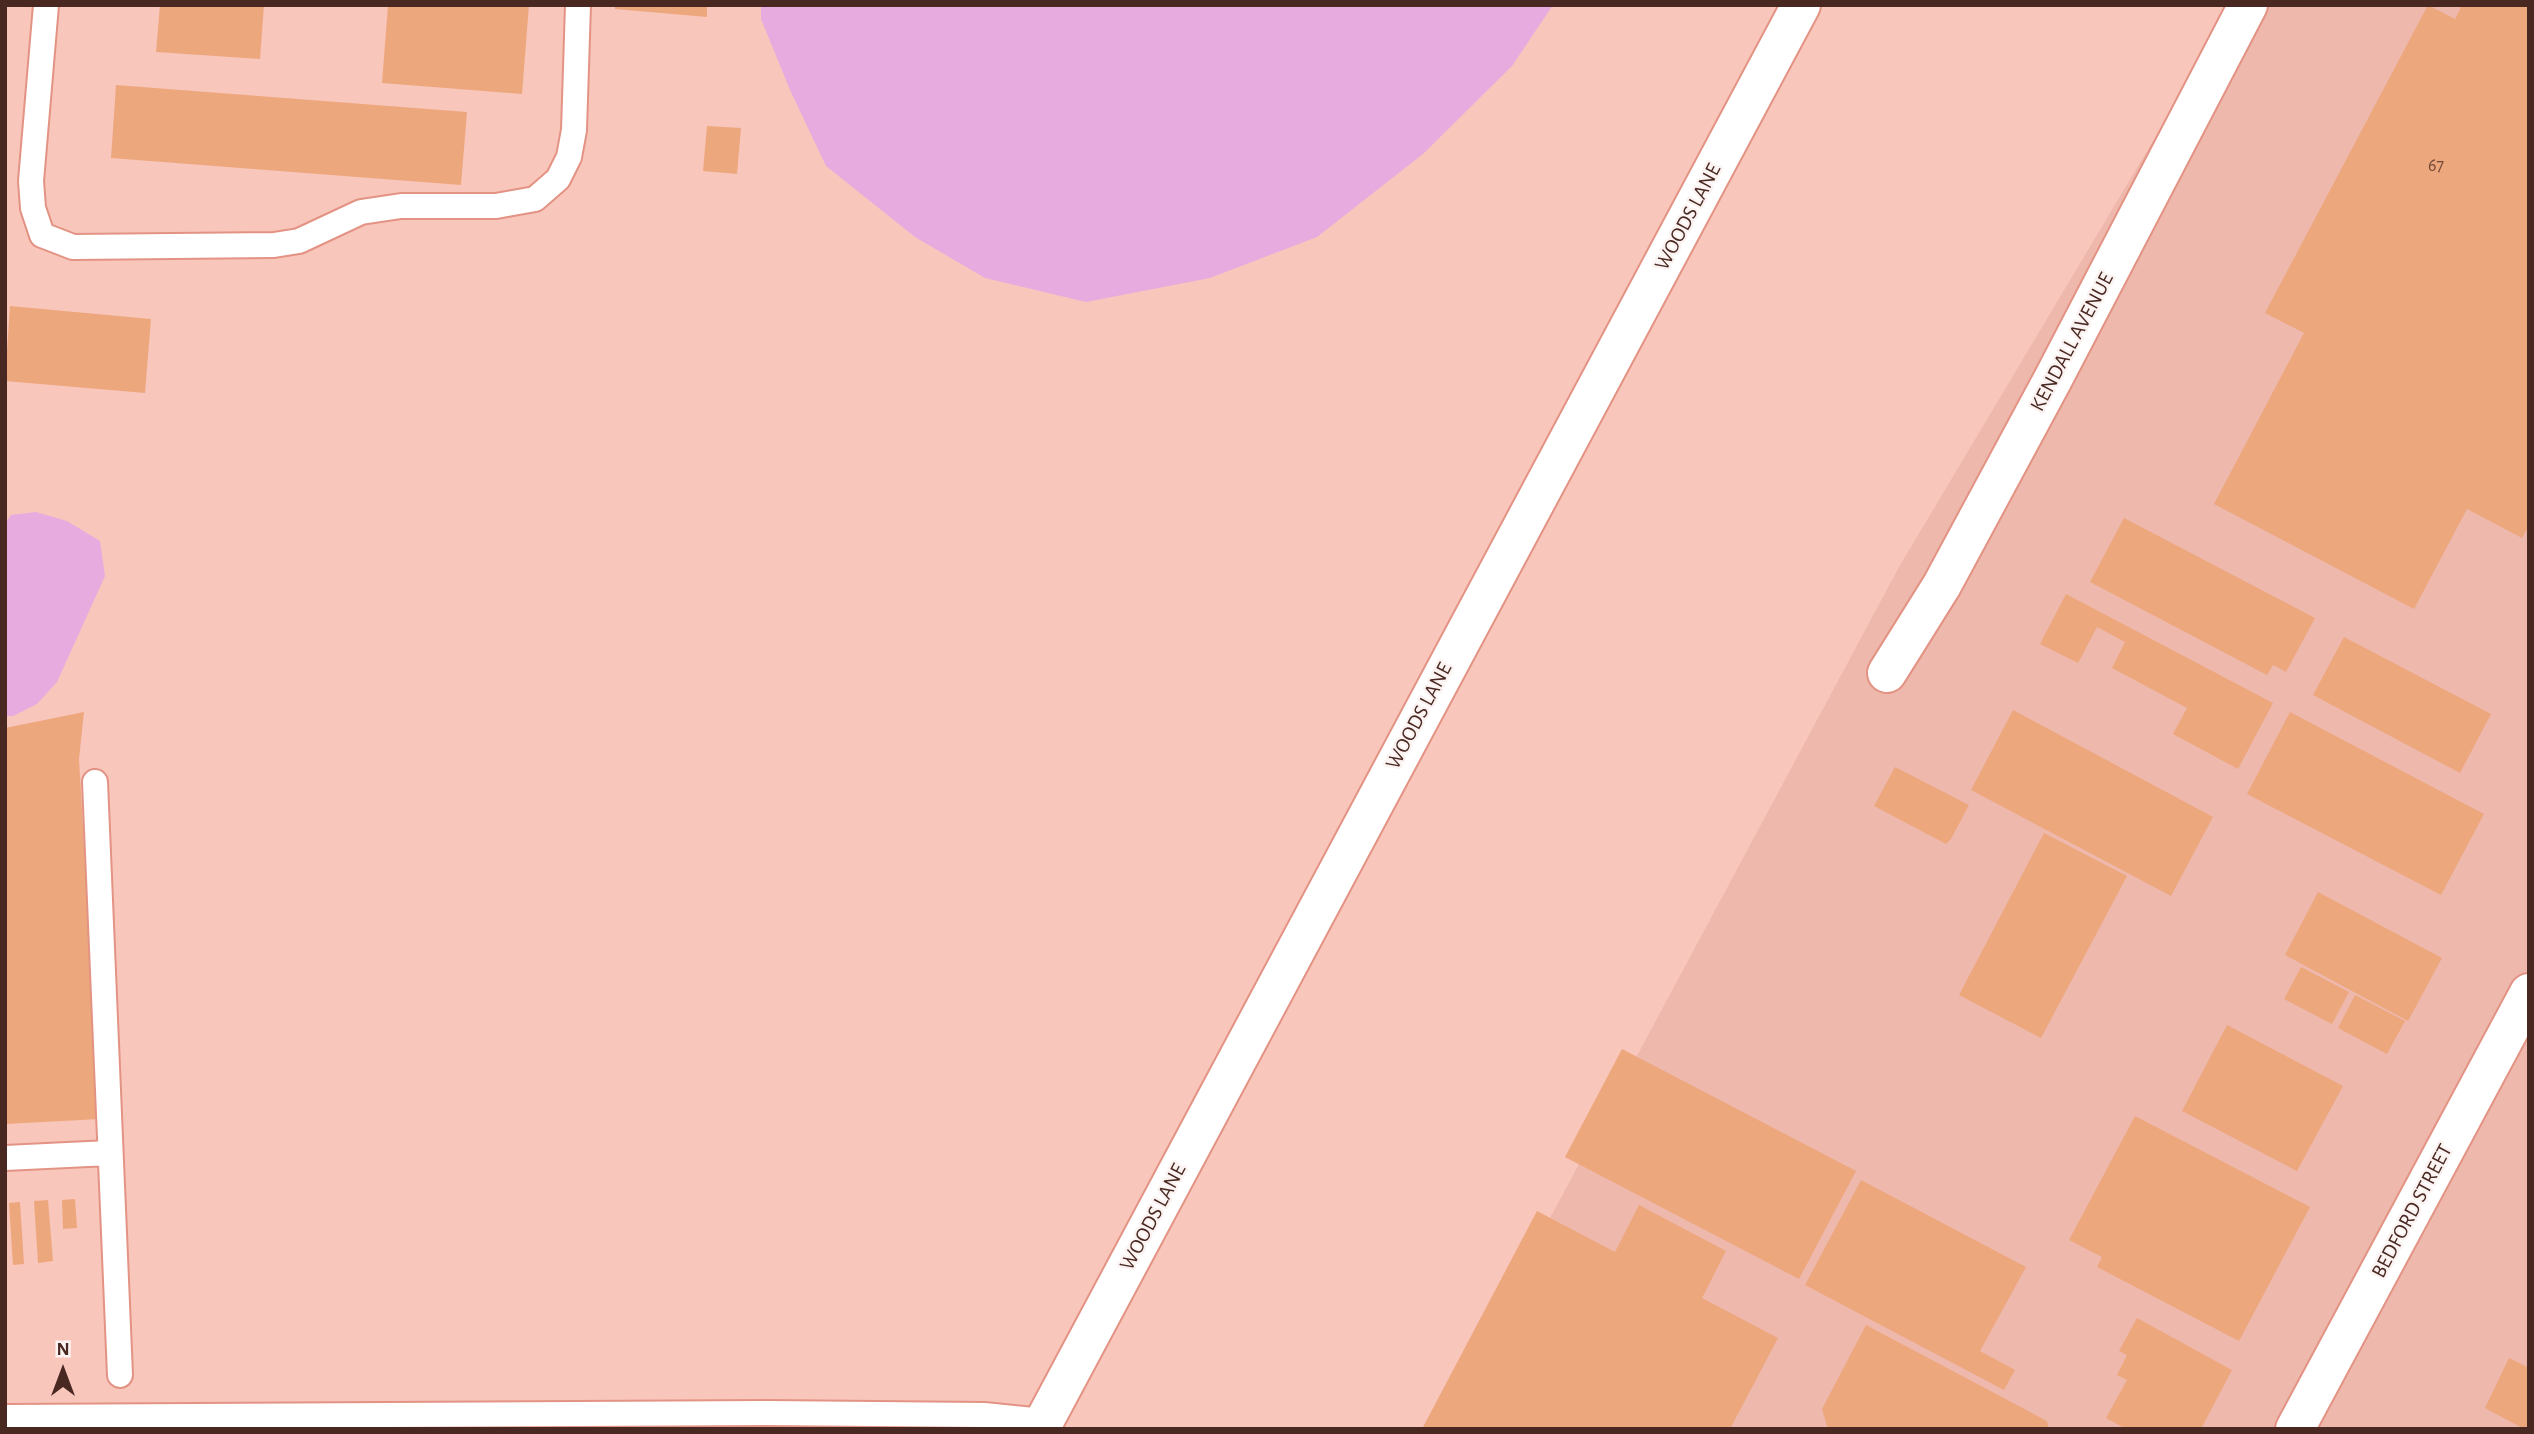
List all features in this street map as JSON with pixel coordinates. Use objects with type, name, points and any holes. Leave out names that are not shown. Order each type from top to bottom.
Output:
[{"type":"street","name":"WOODS LANE","points":[[1041,1425],[1801,5]]},
{"type":"street","name":"KENDALL AVENUE","points":[[1887,673],[1962,549],[2248,5]]},
{"type":"street","name":"BEDFORD STREET","points":[[2295,1429],[2529,993]]},
{"type":"lane","points":[[46,5],[31,181],[33,208],[42,234],[73,247],[178,247],[274,245],[299,241],[361,212],[401,206],[496,206],[534,199],[558,179],[569,157],[574,130],[578,5]]},
{"type":"lane","points":[[95,782],[120,1375]]},
{"type":"lane","points":[[5,1158],[109,1153]]},
{"type":"lane","points":[[5,1416],[767,1413],[984,1415],[1041,1425]]},
{"type":"shaded area","points":[[761,5],[1553,5],[1512,66],[1423,154],[1317,237],[1210,278],[1086,302],[985,278],[915,237],[826,166],[790,90],[761,19]]},
{"type":"shaded area","points":[[2234,5],[2529,5],[2529,1429],[1437,1429],[1899,567]]},
{"type":"shaded area","points":[[36,512],[67,521],[100,541],[105,576],[57,682],[37,704],[13,716],[5,716],[5,524],[11,515]]},
{"type":"building","points":[[160,5],[264,5],[260,59],[156,52]]},
{"type":"building","points":[[388,5],[529,5],[522,94],[382,83]]},
{"type":"building","points":[[615,5],[707,5],[707,17],[615,9]]},
{"type":"building","points":[[2428,5],[2455,19],[2462,5],[2529,5],[2529,526],[2522,538],[2467,509],[2414,609],[2214,504],[2304,333],[2265,313]]},
{"type":"building","points":[[116,85],[467,112],[461,185],[111,158]]},
{"type":"building","points":[[707,126],[741,128],[737,174],[703,171]]},
{"type":"building","points":[[10,306],[151,319],[145,393],[5,381]]},
{"type":"building","points":[[2124,518],[2315,618],[2286,672],[2273,665],[2267,675],[2090,582]]},
{"type":"building","points":[[2066,594],[2273,703],[2238,769],[2173,734],[2187,708],[2112,668],[2125,642],[2097,627],[2078,663],[2040,644]]},
{"type":"building","points":[[2344,637],[2491,714],[2460,773],[2313,695]]},
{"type":"building","points":[[2013,710],[2213,817],[2171,896],[1971,790]]},
{"type":"building","points":[[84,712],[79,759],[100,1119],[5,1124],[5,728]]},
{"type":"building","points":[[2290,712],[2484,814],[2441,895],[2247,794]]},
{"type":"building","points":[[1895,767],[1969,805],[1946,844],[1874,806]]},
{"type":"building","points":[[2044,833],[2127,876],[2041,1038],[1959,995]]},
{"type":"building","points":[[2318,892],[2442,958],[2408,1021],[2285,955]]},
{"type":"building","points":[[2301,967],[2349,992],[2332,1024],[2284,999]]},
{"type":"building","points":[[2355,995],[2405,1021],[2387,1054],[2338,1028]]},
{"type":"building","points":[[2227,1025],[2343,1086],[2297,1171],[2182,1111]]},
{"type":"building","points":[[1622,1049],[1856,1171],[1799,1279],[1565,1157]]},
{"type":"building","points":[[2135,1116],[2310,1207],[2239,1341],[2097,1267],[2102,1257],[2069,1240]]},
{"type":"building","points":[[1861,1180],[2026,1267],[1980,1351],[2015,1370],[2004,1390],[1805,1285]]},
{"type":"building","points":[[75,1199],[77,1228],[63,1229],[62,1200]]},
{"type":"building","points":[[48,1200],[53,1261],[38,1263],[34,1201]]},
{"type":"building","points":[[20,1202],[24,1264],[13,1265],[9,1203]]},
{"type":"building","points":[[1639,1205],[1726,1251],[1702,1298],[1778,1338],[1730,1429],[1422,1429],[1537,1211],[1615,1252]]},
{"type":"building","points":[[2137,1318],[2232,1370],[2201,1429],[2126,1429],[2106,1418],[2127,1380],[2117,1375],[2127,1355],[2119,1351]]},
{"type":"building","points":[[1866,1325],[2047,1421],[2049,1429],[1828,1429],[1822,1409]]},
{"type":"building","points":[[2509,1358],[2529,1368],[2529,1429],[2524,1429],[2485,1408]]}]
